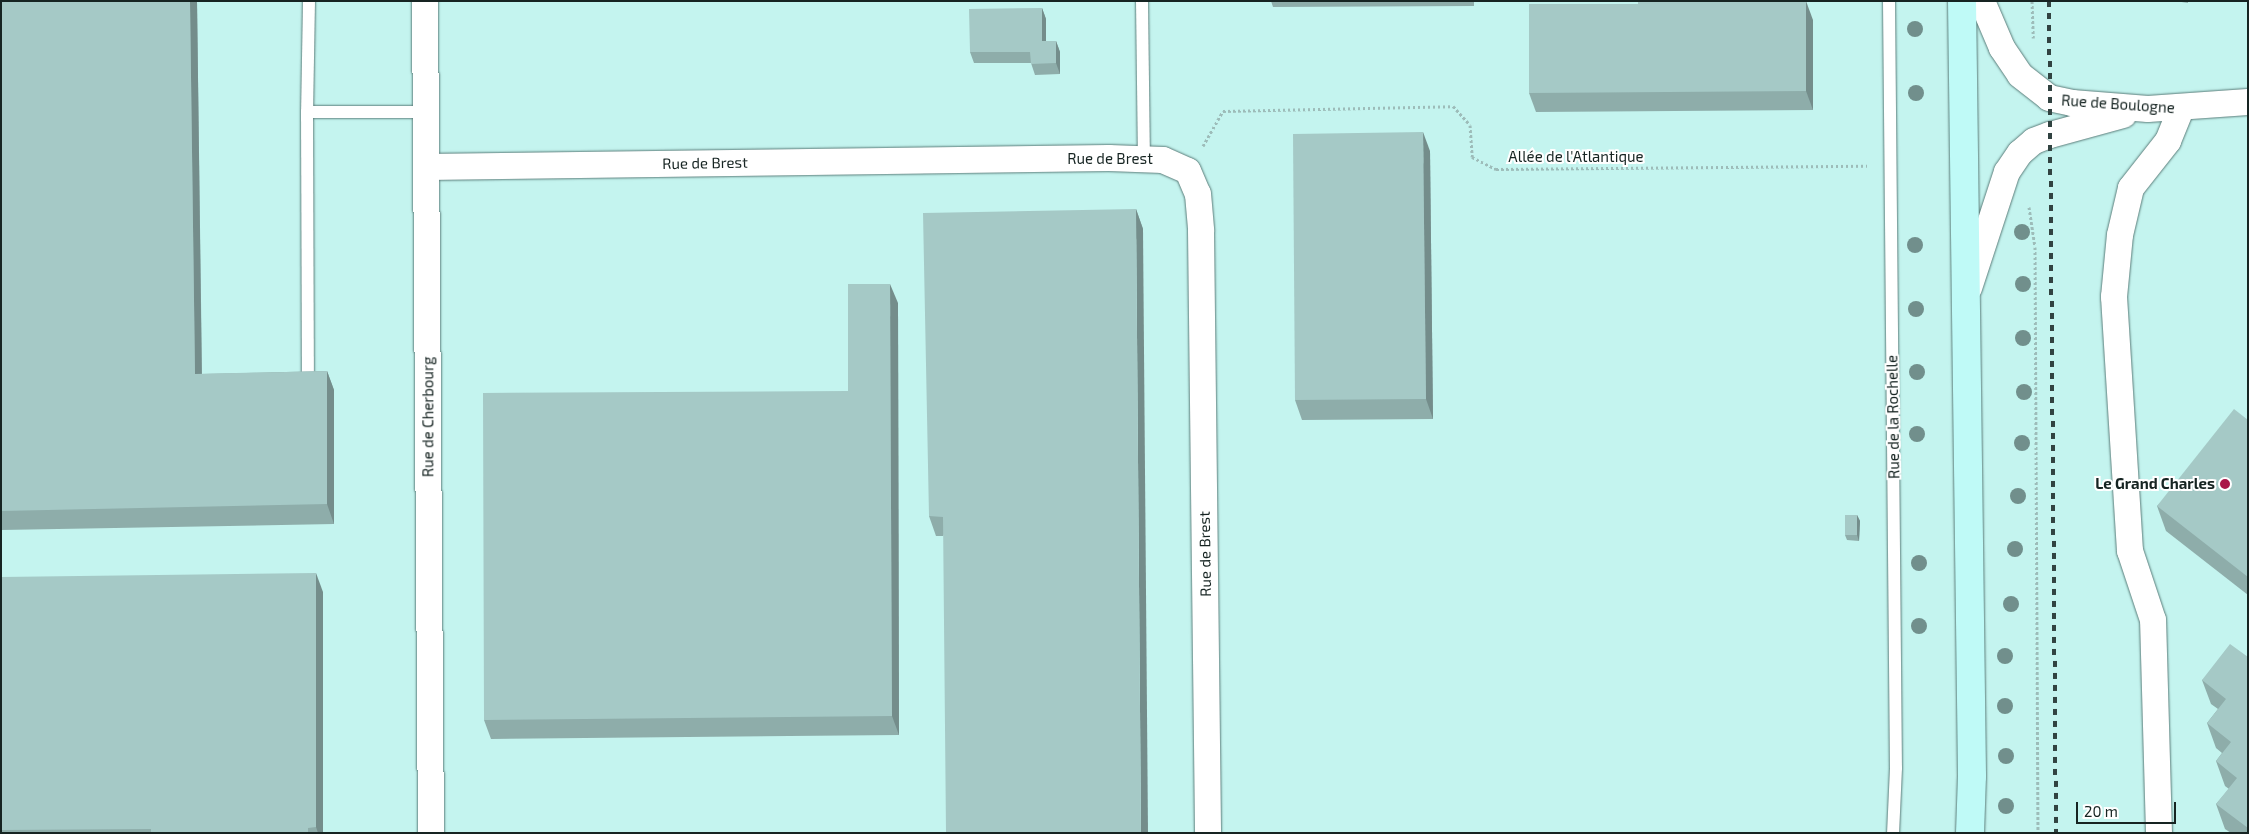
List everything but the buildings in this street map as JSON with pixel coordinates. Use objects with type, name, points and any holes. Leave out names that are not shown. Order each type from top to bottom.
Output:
[{"type":"main road","points":[[1962,1],[1964,301],[1972,776],[1970,833]]},
{"type":"street","name":"Rue de Cherbourg","points":[[425,1],[431,833]]},
{"type":"street","name":"Rue de Boulogne","points":[[1982,1],[2002,48],[2020,75],[2038,91],[2072,104],[2180,109],[2248,102]]},
{"type":"street","points":[[1964,301],[2007,172],[2020,153],[2034,141],[2050,135],[2148,109]]},
{"type":"street","points":[[2159,833],[2153,620],[2130,551],[2114,298],[2120,235],[2131,188],[2168,141],[2180,109]]},
{"type":"street","name":"Rue de Brest","points":[[426,167],[1163,160],[1188,171],[1198,194],[1201,231],[1208,833]]},
{"type":"lane","points":[[308,375],[307,112],[309,1]]},
{"type":"lane","points":[[1142,1],[1144,160]]},
{"type":"lane","name":"Rue de la Rochelle","points":[[1889,1],[1896,758],[1893,833]]},
{"type":"lane","points":[[307,112],[426,112]]},
{"type":"path","points":[[2027,42],[2033,41],[2032,1]]},
{"type":"path","name":"Allée de l'Atlantique","points":[[1188,171],[1223,111],[1453,106],[1470,125],[1472,157],[1496,169],[1891,166]]},
{"type":"path","points":[[2027,200],[2035,247],[2038,833]]},
{"type":"shaded area","points":[[1,1],[2248,1],[2248,833],[1,833]]},
{"type":"railway","points":[[2049,1],[2056,833]]},
{"type":"place","name":"Le Grand Charles","points":[[2225,484]]}]
